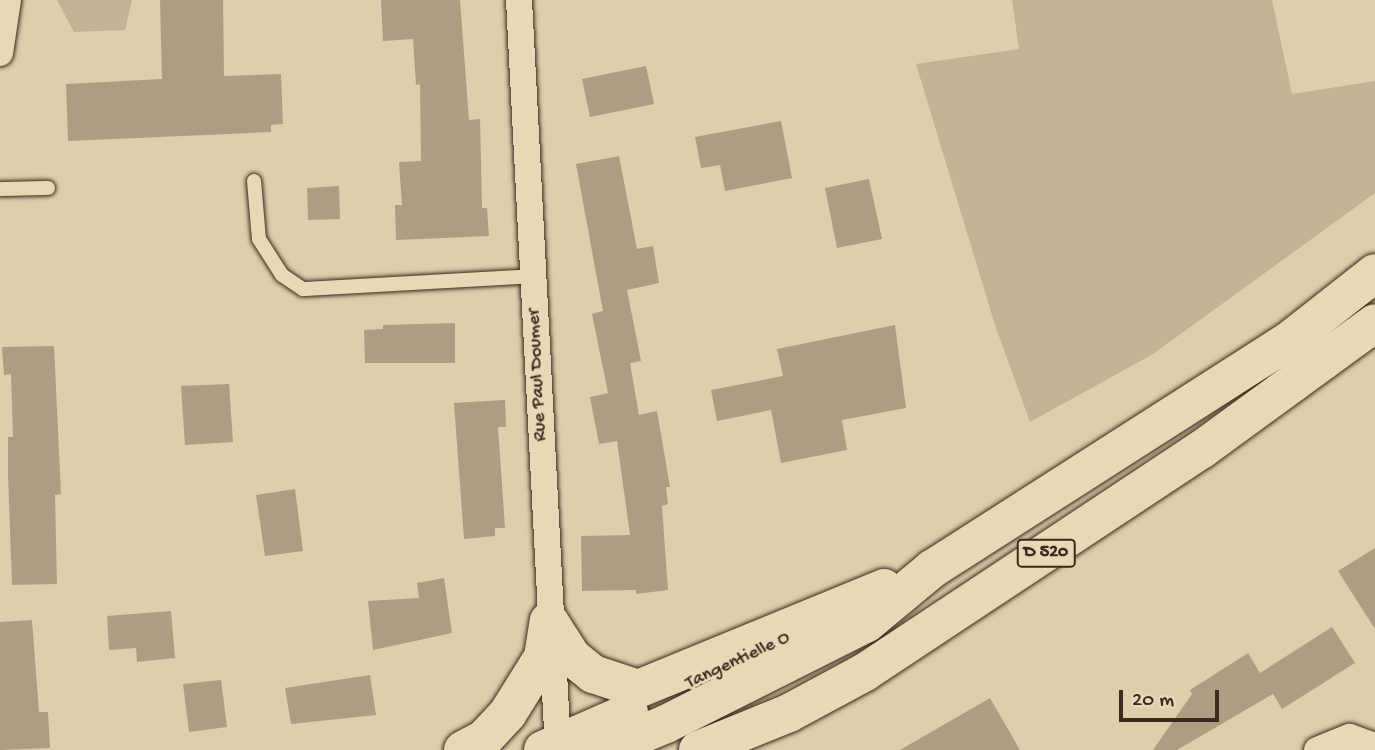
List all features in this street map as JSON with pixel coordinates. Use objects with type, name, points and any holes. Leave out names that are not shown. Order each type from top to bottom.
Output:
[{"type":"main road","name":"D 520","points":[[603,750],[666,724],[867,623],[932,569],[1290,340],[1375,273]]},
{"type":"main road","name":"D 520","points":[[721,750],[865,672],[1189,458],[1375,323]]},
{"type":"main road","points":[[549,621],[572,657],[593,674],[638,689],[932,569]]},
{"type":"main road","name":"Tangentielle O","points":[[554,749],[932,569]]},
{"type":"main road","points":[[463,750],[484,739],[508,713],[542,657],[549,621]]},
{"type":"main road","name":"D 520","points":[[698,750],[789,713]]},
{"type":"street","points":[[0,53],[8,0]]},
{"type":"street","name":"Rue Paul Doumer","points":[[519,0],[534,276],[554,749]]},
{"type":"street","points":[[1317,750],[1350,737],[1375,747]]},
{"type":"lane","points":[[254,181],[259,239],[282,275],[303,289],[534,276]]},
{"type":"lane","points":[[0,189],[48,188]]},
{"type":"shaded area","points":[[57,0],[132,0],[125,30],[74,32]]},
{"type":"shaded area","points":[[1012,0],[1272,0],[1292,94],[1375,81],[1375,193],[1153,354],[1030,422],[995,325],[916,64],[1019,49]]},
{"type":"building","points":[[160,0],[223,0],[224,76],[281,74],[283,124],[271,125],[271,132],[68,141],[66,84],[162,79]]},
{"type":"building","points":[[381,0],[460,0],[469,120],[480,119],[482,208],[487,208],[489,236],[396,240],[395,205],[402,205],[399,162],[421,161],[420,84],[416,85],[413,39],[383,41]]},
{"type":"building","points":[[646,66],[654,104],[590,117],[582,79]]},
{"type":"building","points":[[781,121],[792,178],[725,191],[720,165],[701,168],[695,137]]},
{"type":"building","points":[[619,156],[637,249],[653,246],[659,283],[627,290],[641,361],[630,363],[639,415],[657,411],[670,487],[666,487],[668,504],[662,506],[668,590],[636,594],[636,590],[582,591],[581,536],[630,535],[617,441],[599,444],[590,397],[608,393],[592,314],[603,311],[576,164]]},
{"type":"building","points":[[869,179],[882,239],[837,248],[825,188]]},
{"type":"building","points":[[339,186],[340,219],[308,220],[307,188]]},
{"type":"building","points":[[455,323],[455,363],[365,363],[364,330],[383,329],[383,325]]},
{"type":"building","points":[[895,325],[906,408],[842,420],[847,450],[781,463],[771,410],[717,421],[711,390],[783,376],[777,349]]},
{"type":"building","points":[[54,346],[61,494],[55,495],[57,584],[12,585],[8,474],[8,437],[13,437],[11,374],[4,375],[2,347]]},
{"type":"building","points":[[229,384],[233,442],[185,445],[181,386]]},
{"type":"building","points":[[505,400],[506,427],[498,427],[505,528],[495,528],[495,536],[464,539],[454,403]]},
{"type":"building","points":[[295,489],[303,551],[265,556],[256,495]]},
{"type":"building","points":[[1375,548],[1375,629],[1338,571]]},
{"type":"building","points":[[444,578],[452,633],[373,650],[368,601],[419,598],[417,583]]},
{"type":"building","points":[[171,611],[175,658],[137,662],[136,648],[109,650],[107,616]]},
{"type":"building","points":[[32,620],[39,712],[48,712],[50,748],[0,750],[0,622]]},
{"type":"building","points":[[1332,627],[1355,663],[1282,709],[1273,694],[1177,750],[1153,750],[1192,694],[1190,690],[1248,653],[1260,673]]},
{"type":"building","points":[[370,675],[376,715],[291,724],[285,688]]},
{"type":"building","points":[[221,680],[227,727],[189,732],[183,684]]},
{"type":"building","points":[[990,698],[1020,750],[900,750]]}]
